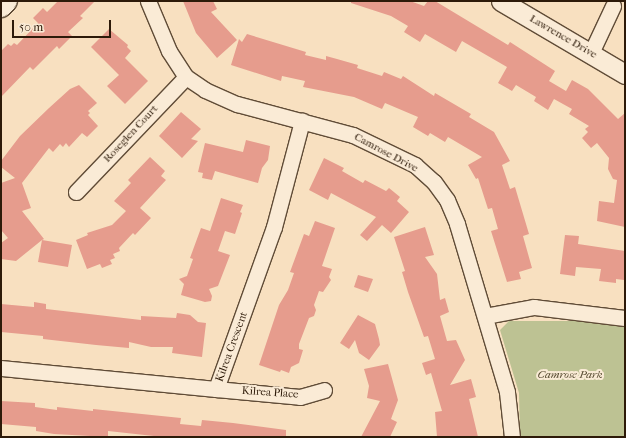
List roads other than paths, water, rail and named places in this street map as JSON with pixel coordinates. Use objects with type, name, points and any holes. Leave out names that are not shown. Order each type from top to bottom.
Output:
[{"type":"street","points":[[1,7],[7,1]]},
{"type":"street","name":"Camrose Drive","points":[[148,1],[162,40],[186,77],[225,100],[364,139],[415,166],[434,182],[447,200],[458,224],[507,392],[512,437]]},
{"type":"street","name":"Lawrence Drive","points":[[501,1],[625,74]]},
{"type":"street","points":[[591,54],[613,6]]},
{"type":"street","name":"Roseglen Court","points":[[76,192],[186,77]]},
{"type":"street","name":"Kilrea Crescent","points":[[1,368],[216,388],[274,227],[302,121]]},
{"type":"street","points":[[485,316],[534,307],[625,318]]},
{"type":"street","name":"Kilrea Place","points":[[216,388],[300,397],[324,390]]},
{"type":"park label","name":"Camrose Park","points":[[570,375]]}]
